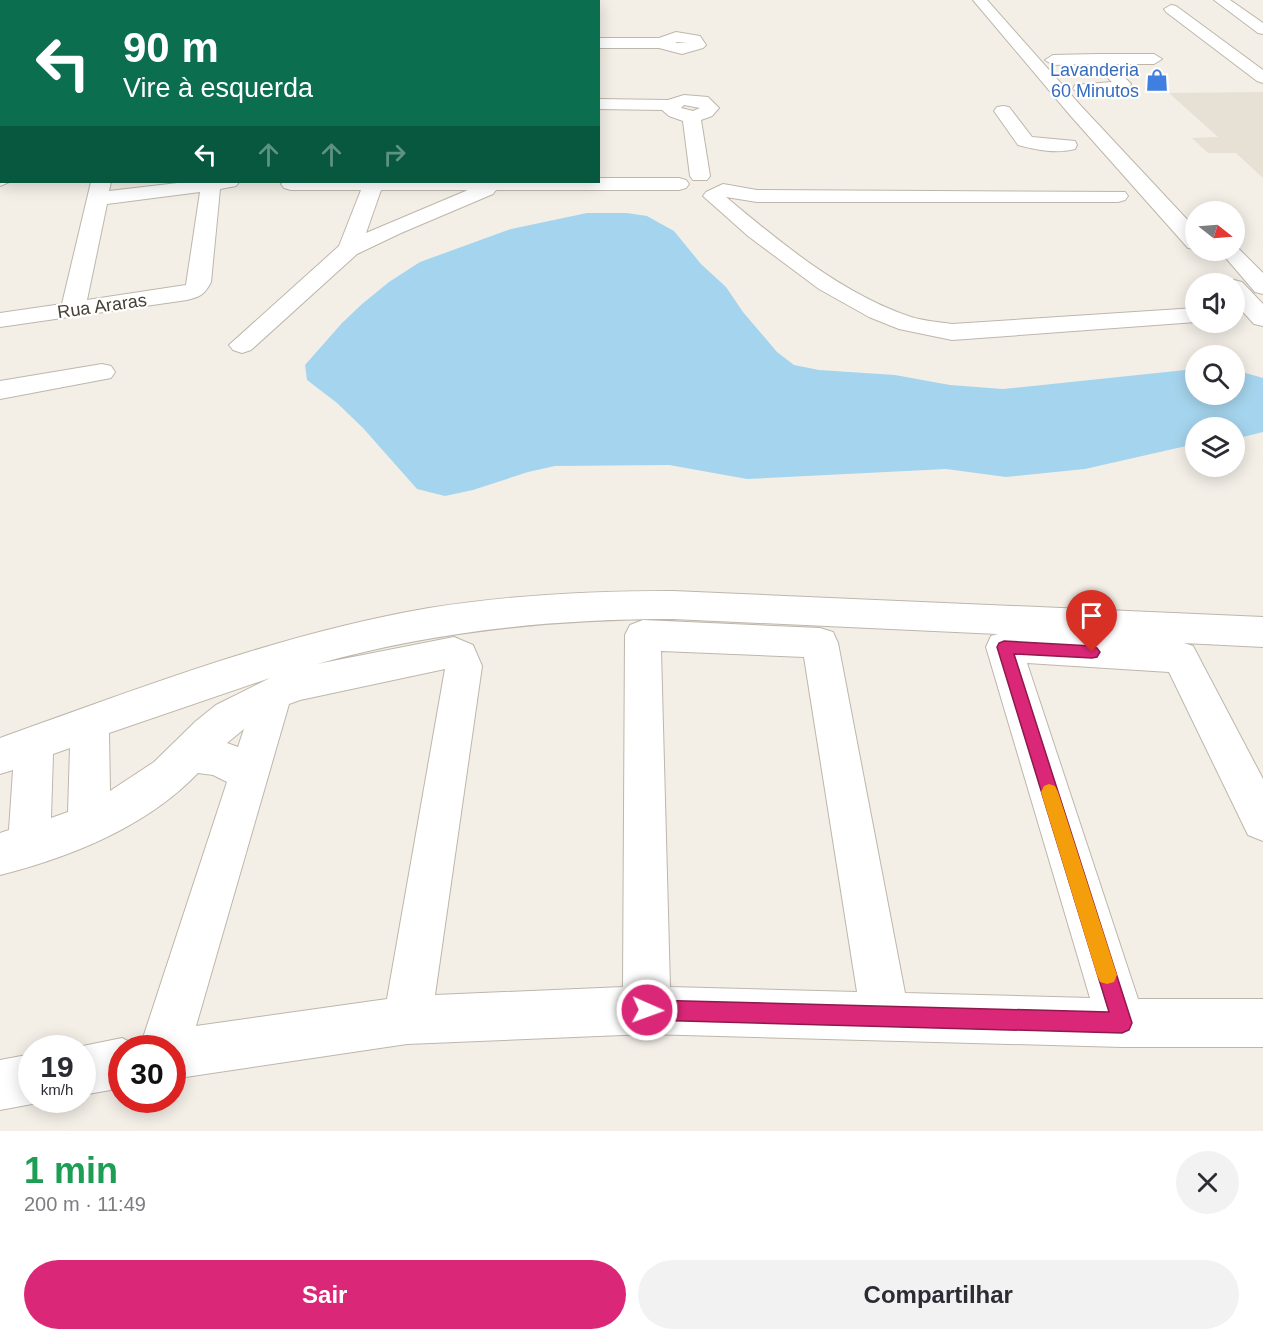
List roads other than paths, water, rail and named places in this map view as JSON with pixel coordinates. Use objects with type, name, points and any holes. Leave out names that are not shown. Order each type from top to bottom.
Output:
[{"type":"street","points":[[980,0],[1075,110],[1185,231]]},
{"type":"street","points":[[998,0],[1096,106]]},
{"type":"street","points":[[1221,0],[1263,30]]},
{"type":"street","points":[[1241,0],[1263,14]]},
{"type":"street","points":[[1171,9],[1263,78]]},
{"type":"street","points":[[600,43],[664,43]]},
{"type":"street","points":[[1057,64],[1102,64],[1154,59]]},
{"type":"street","points":[[1081,89],[1122,87],[1102,64]]},
{"type":"street","points":[[600,104],[672,105],[671,110],[674,112],[691,116],[700,176]]},
{"type":"street","points":[[1003,111],[1025,141],[1041,145],[1068,145]]},
{"type":"street","points":[[291,184],[679,184],[686,178],[700,176],[722,182],[718,193]]},
{"type":"street","points":[[73,310],[99,190],[220,183]]},
{"type":"street","name":"Rua Araras","points":[[0,320],[195,290],[200,282],[220,183]]},
{"type":"street","points":[[349,249],[374,183]]},
{"type":"street","points":[[242,345],[349,249],[501,183]]},
{"type":"street","points":[[679,184],[681,191],[691,196],[718,193],[757,196],[1118,196]]},
{"type":"street","points":[[718,193],[804,267],[843,294],[902,321],[923,327],[952,332],[1185,316]]},
{"type":"street","points":[[1211,261],[1222,273]]},
{"type":"street","points":[[1240,261],[1263,287]]},
{"type":"street","points":[[1245,300],[1263,320]]},
{"type":"street","points":[[0,390],[102,372]]},
{"type":"street","points":[[407,1020],[464,666],[460,656],[454,652],[297,684],[274,693],[231,717],[210,733],[191,754],[144,792],[89,824],[15,850],[17,750],[244,669],[351,639],[445,620],[515,610],[592,605],[673,604],[1263,632]]},
{"type":"street","points":[[647,1010],[643,634],[820,643],[885,1016]]},
{"type":"street","points":[[1122,1023],[1004,647],[1180,657],[1263,820]]},
{"type":"street","points":[[169,1035],[274,693]]},
{"type":"street","points":[[89,824],[90,725]]},
{"type":"street","points":[[191,754],[216,757],[249,772]]},
{"type":"street","points":[[186,1052],[407,1020],[647,1010],[1122,1023],[1263,1023]]},
{"type":"street","points":[[0,1085],[18,1082]]},
{"type":"water","points":[[587,213],[627,213],[647,216],[674,231],[701,264],[726,287],[743,312],[777,352],[794,365],[819,370],[895,375],[950,385],[1003,389],[1185,370],[1185,405],[1245,405],[1245,373],[1263,378],[1263,432],[1245,436],[1245,417],[1185,417],[1185,446],[1085,469],[1006,477],[946,469],[747,479],[669,465],[555,466],[445,496],[417,489],[363,428],[337,403],[307,380],[305,365],[342,323],[389,282],[420,262],[511,229]]},
{"type":"place","name":"Lavanderia 60 Minutos","points":[[1157,80]]}]
